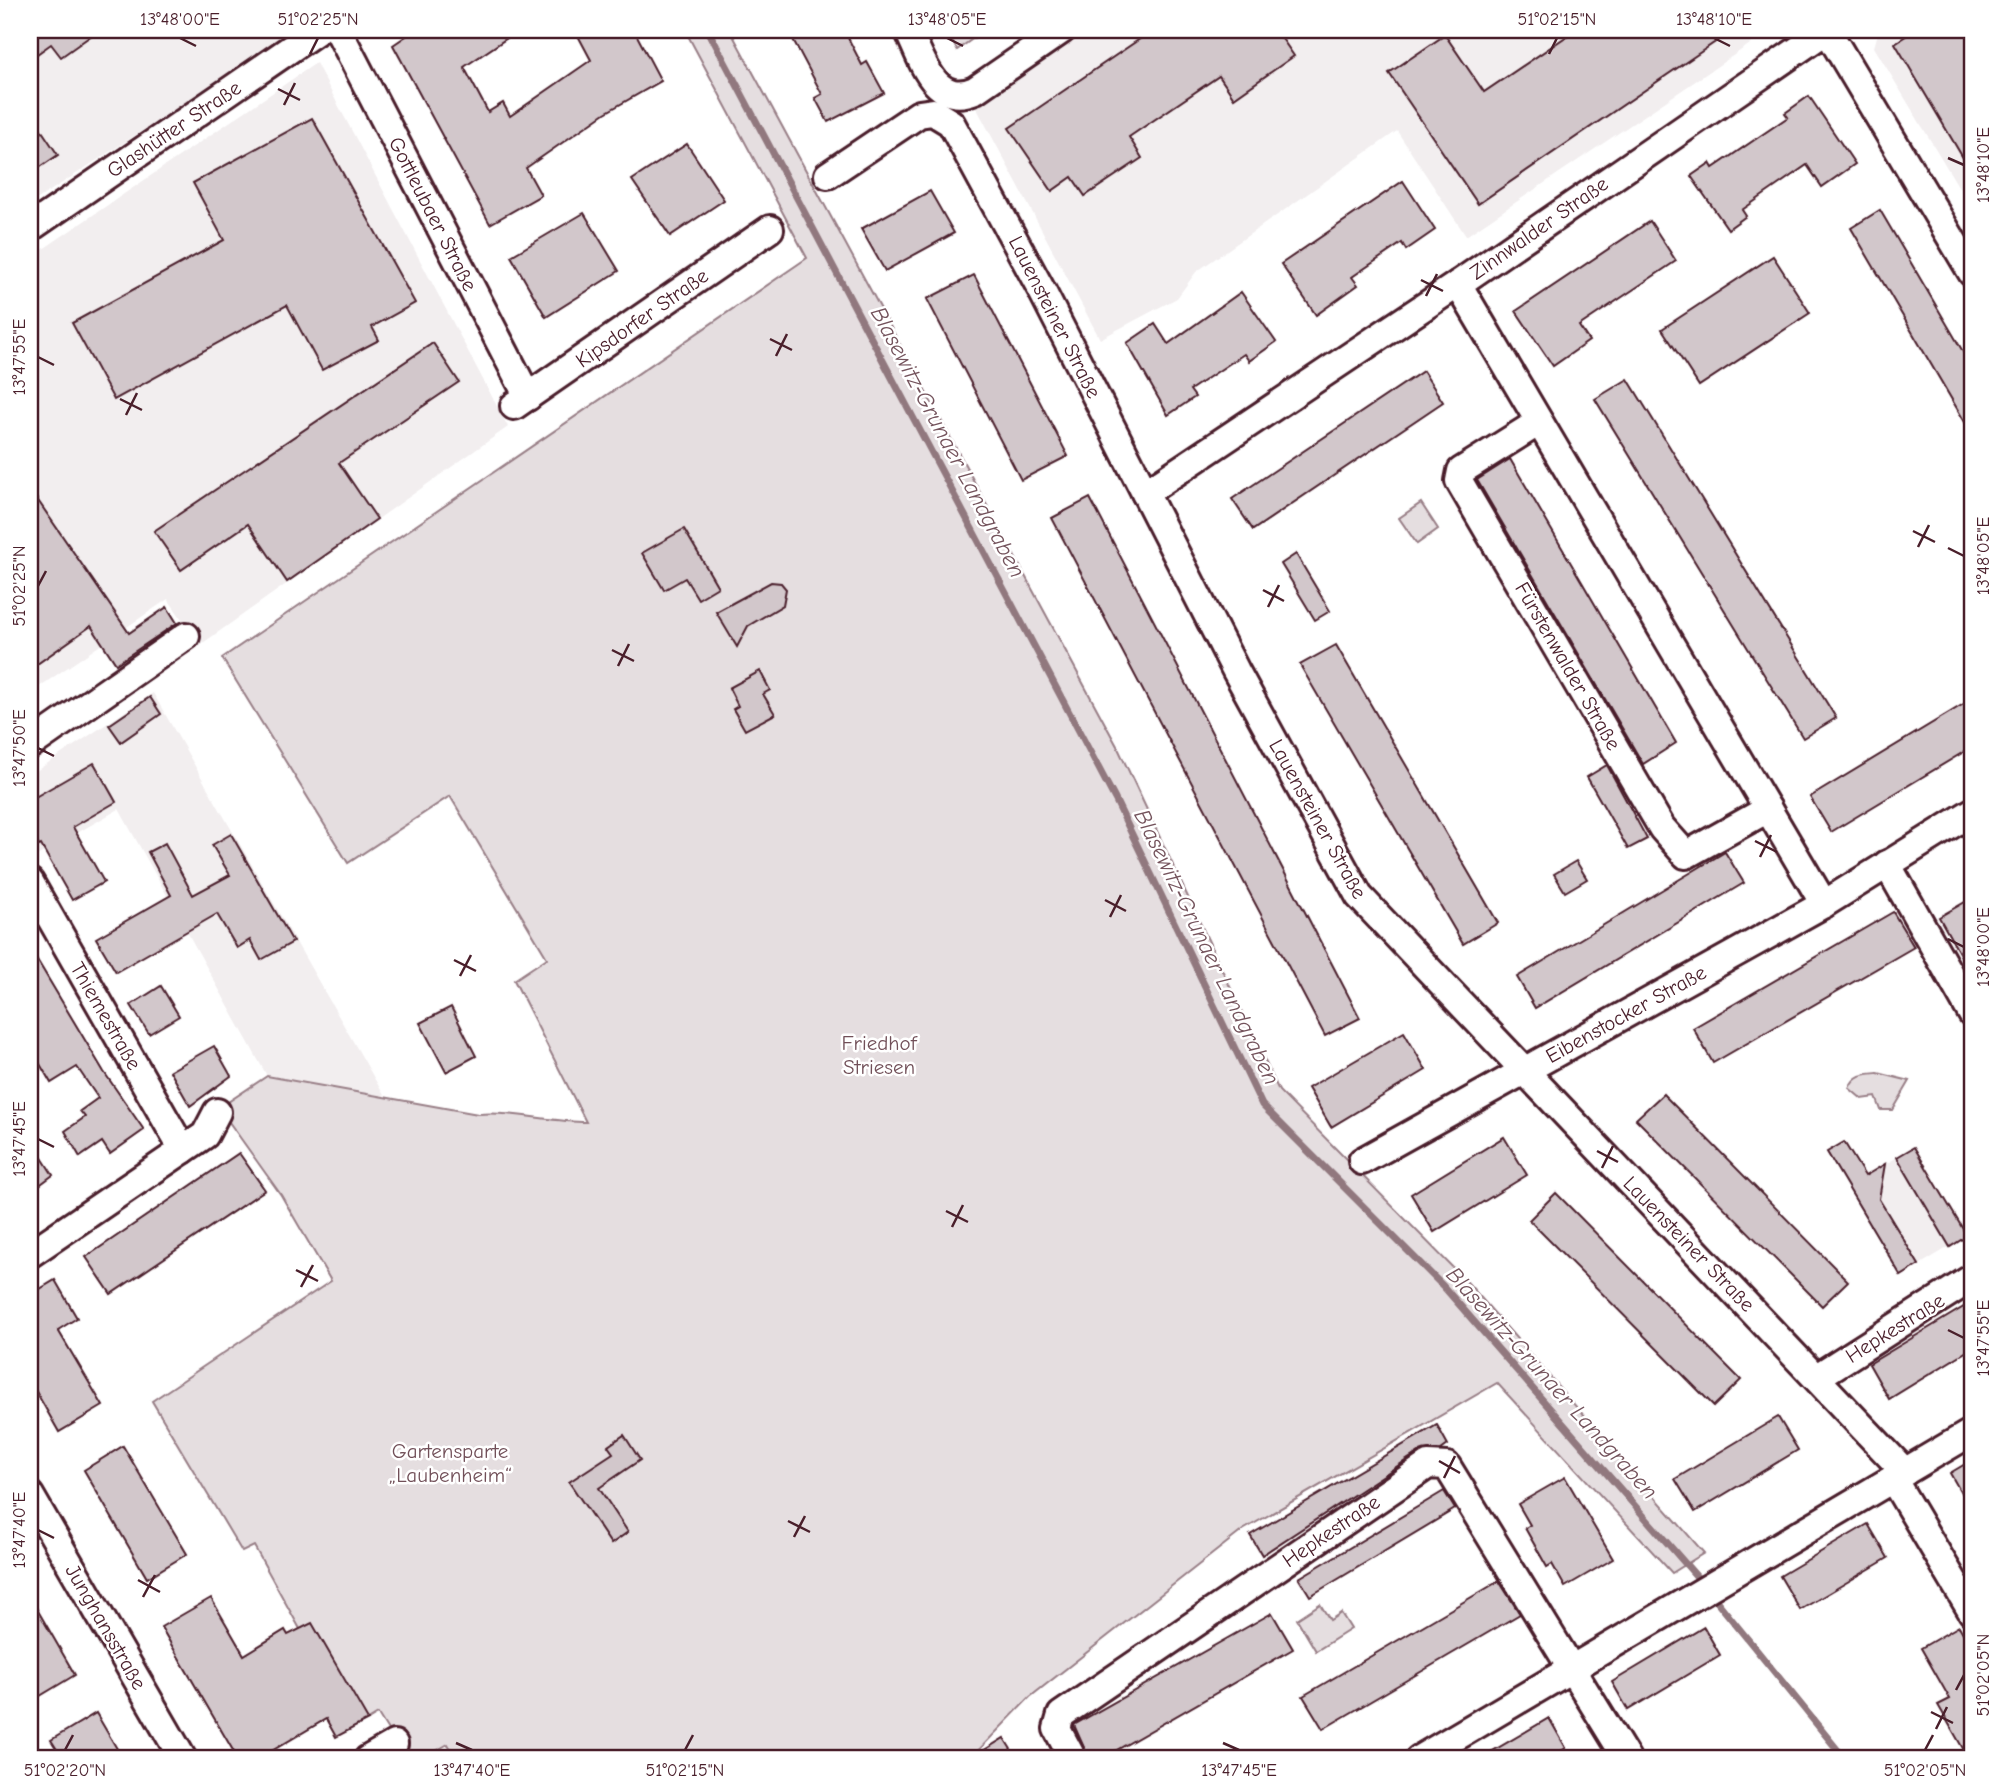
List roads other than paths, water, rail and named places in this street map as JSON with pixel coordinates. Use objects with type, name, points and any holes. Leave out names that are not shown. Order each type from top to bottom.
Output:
[{"type":"street","name":"Glashütter Straße","points":[[30,228],[318,30]]},
{"type":"street","name":"Gottleubaer Straße","points":[[338,30],[521,402]]},
{"type":"street","name":"Lauensteiner Straße","points":[[908,30],[948,106],[957,133],[1035,278],[1236,671],[1359,897],[1817,1377],[1899,1475],[1972,1612]]},
{"type":"street","points":[[828,175],[919,114],[948,106],[975,90],[1062,30]]},
{"type":"street","points":[[1827,30],[1972,273]]},
{"type":"street","name":"Zinnwalder Straße","points":[[1145,493],[1458,284],[1827,30]]},
{"type":"street","name":"Kipsdorfer Straße","points":[[521,402],[770,229]]},
{"type":"street","points":[[1458,284],[1824,904]]},
{"type":"street","name":"Fürstenwalder Straße","points":[[1539,422],[1461,471],[1459,481],[1662,828],[1686,855],[1768,809]]},
{"type":"street","points":[[30,745],[186,636]]},
{"type":"street","name":"Eibenstocker Straße","points":[[1362,1161],[1824,904],[1972,812]]},
{"type":"street","points":[[1887,864],[1972,1014]]},
{"type":"street","name":"Thiemestraße","points":[[30,882],[183,1150]]},
{"type":"street","points":[[30,1254],[205,1135],[217,1112]]},
{"type":"street","name":"Hepkestraße","points":[[1817,1377],[1972,1278]]},
{"type":"street","points":[[1419,1759],[1972,1432]]},
{"type":"street","name":"Hepkestraße","points":[[1073,1759],[1057,1729],[1061,1715],[1429,1465],[1447,1466],[1570,1671]]},
{"type":"street","name":"Junghansstraße","points":[[30,1495],[183,1759]]},
{"type":"street","points":[[1570,1671],[1627,1759]]},
{"type":"street","points":[[368,1759],[394,1744]]},
{"type":"waterway","name":"Blasewitz‐Grunaer Landgraben","points":[[708,30],[1115,799],[1262,1105],[1443,1286],[1704,1585]]},
{"type":"waterway","name":"Blasewitz‐Grunaer Landgraben","points":[[1711,1594],[1845,1759]]},
{"type":"park label","name":"Friedhof Striesen","points":[[879,1055]]},
{"type":"park label","name":"Gartensparte „Laubenheim“","points":[[450,1463]]}]
